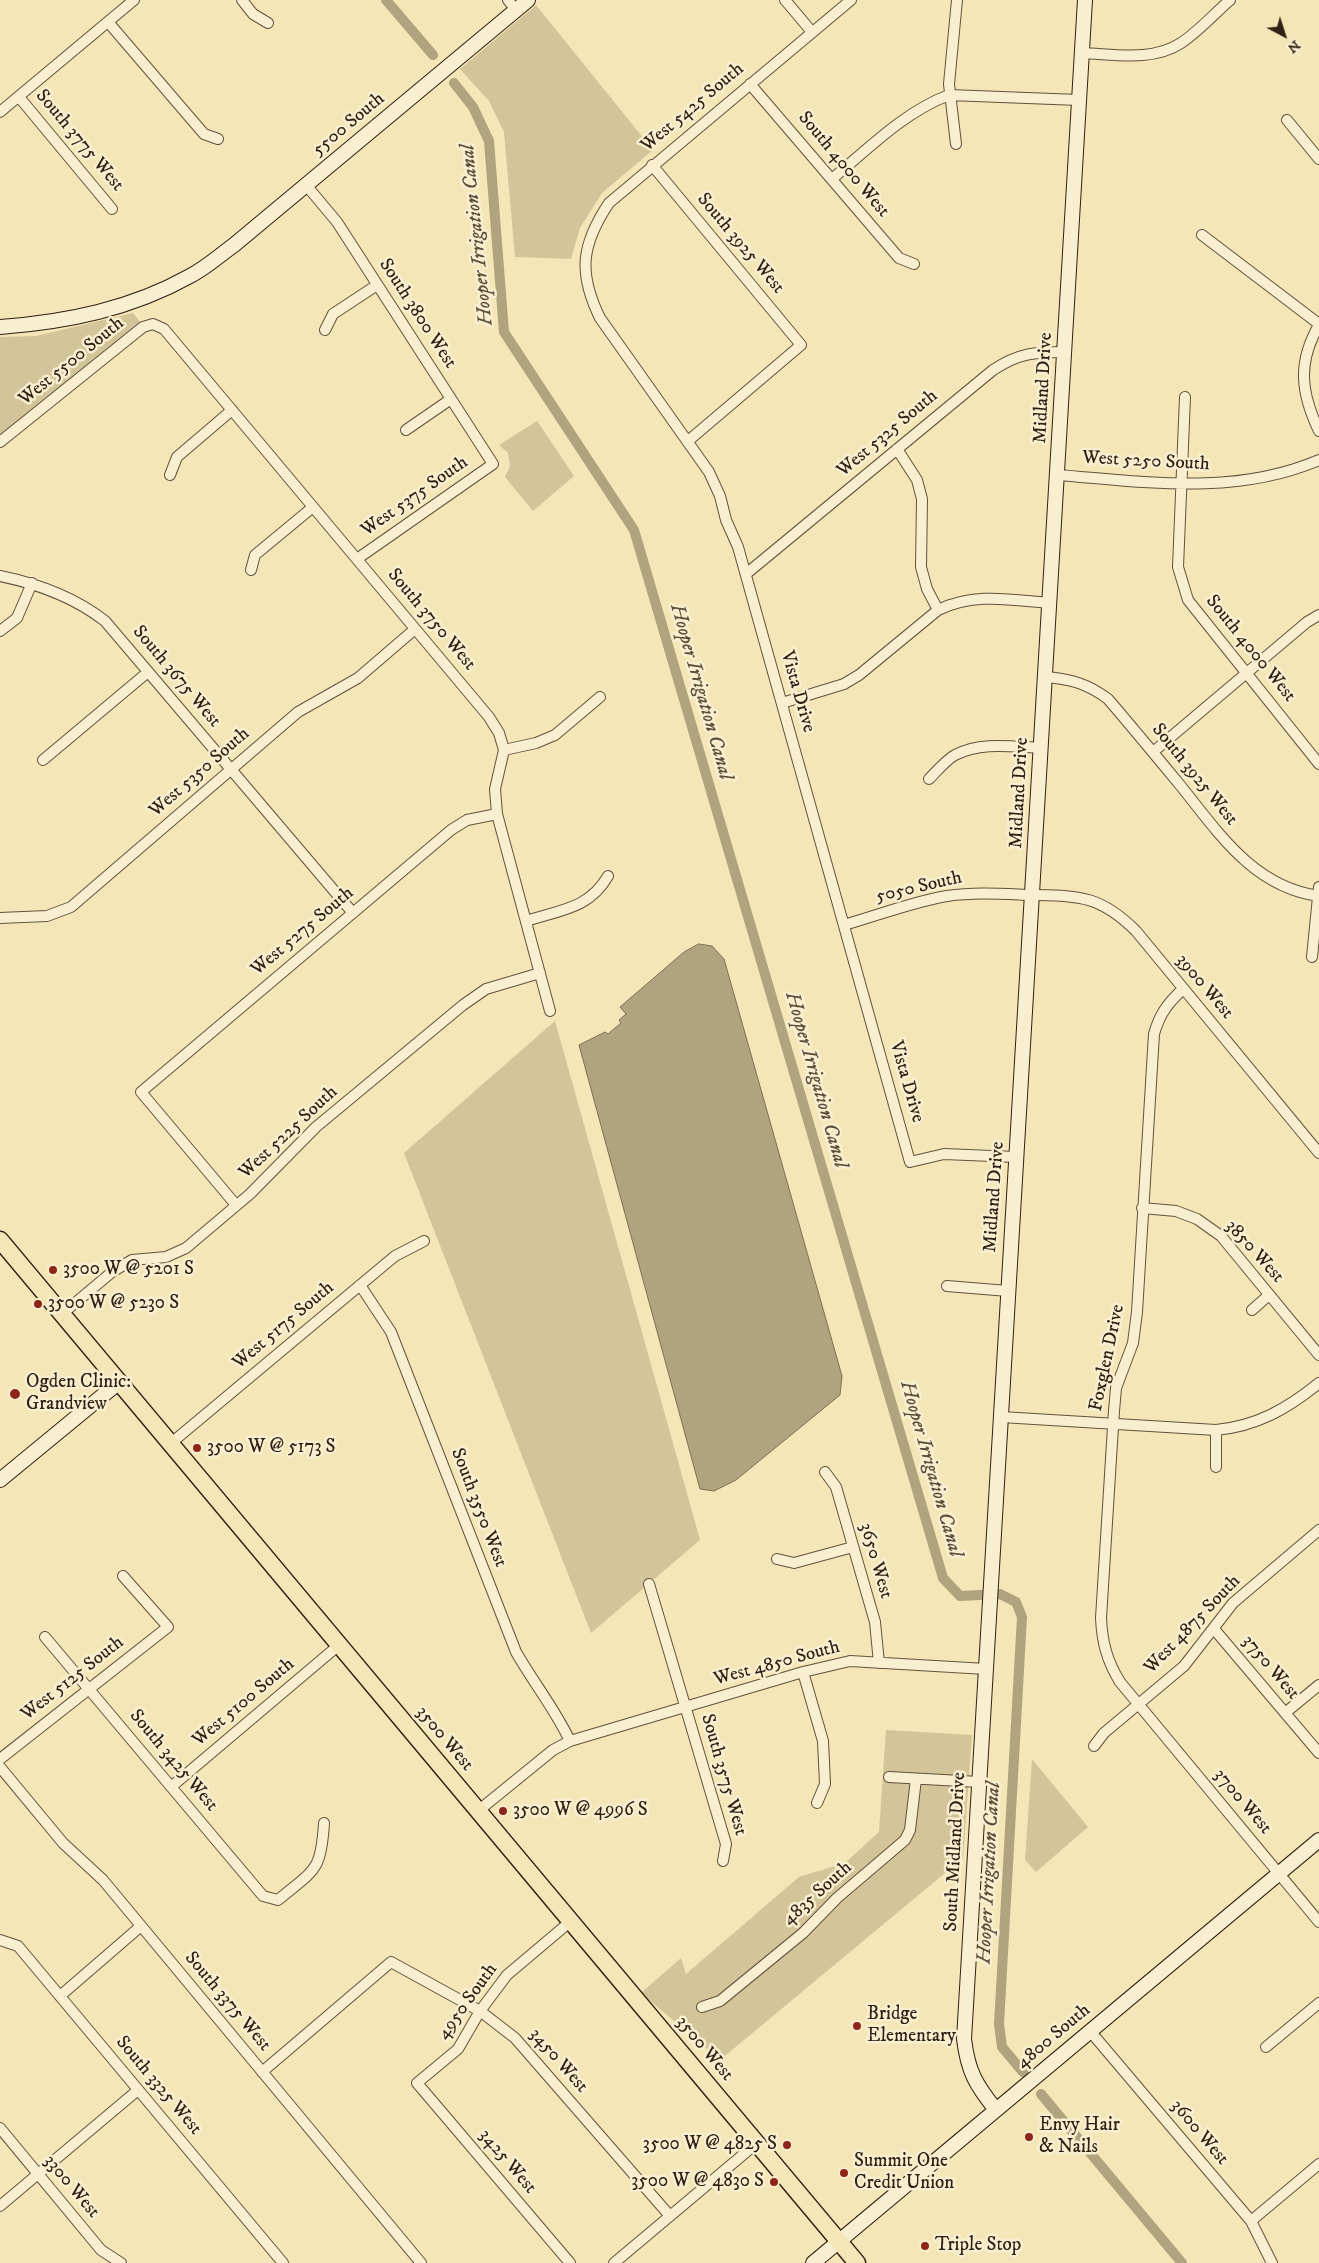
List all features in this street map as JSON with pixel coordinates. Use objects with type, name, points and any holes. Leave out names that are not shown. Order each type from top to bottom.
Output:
[{"type":"main road","name":"3500 West","points":[[0,1240],[857,2263]]},
{"type":"street","points":[[0,112],[134,0]]},
{"type":"street","points":[[242,0],[254,14],[268,23]]},
{"type":"street","name":"5500 South","points":[[0,327],[42,324],[104,312],[151,296],[192,275],[234,245],[306,185],[512,5],[528,0]]},
{"type":"street","points":[[785,0],[812,32]]},
{"type":"street","name":"West 5425 South","points":[[584,263],[588,242],[596,222],[609,203],[851,0]]},
{"type":"street","points":[[956,144],[949,95],[957,0]]},
{"type":"street","name":"Midland Drive","points":[[991,1588],[1085,0]]},
{"type":"street","points":[[1082,53],[1142,55],[1161,52],[1180,43],[1219,4],[1230,0]]},
{"type":"street","points":[[108,22],[204,134],[218,139]]},
{"type":"street","name":"South 4000 West","points":[[750,84],[898,258],[914,264]]},
{"type":"street","points":[[832,179],[914,112],[930,102],[949,95],[1079,100]]},
{"type":"street","name":"South 3775 West","points":[[19,97],[112,209]]},
{"type":"street","points":[[1287,120],[1319,159]]},
{"type":"street","name":"South 3925 West","points":[[652,165],[801,345],[688,441]]},
{"type":"street","name":"South 3800 West","points":[[306,185],[336,222],[493,464]]},
{"type":"street","points":[[1202,235],[1319,325],[1308,345],[1304,374],[1308,407],[1319,430]]},
{"type":"street","name":"Vista Drive","points":[[584,263],[591,299],[600,318],[688,441],[708,472],[720,496],[746,574],[910,1162],[944,1154],[1016,1157]]},
{"type":"street","points":[[325,330],[334,314],[377,285]]},
{"type":"street","name":"South 3750 West","points":[[143,327],[153,324],[164,329],[489,717],[499,734],[504,750]]},
{"type":"street","name":"West 5500 South","points":[[0,442],[143,327]]},
{"type":"street","name":"West 5325 South","points":[[746,574],[993,370],[1012,358],[1033,352],[1065,352]]},
{"type":"street","name":"South 4000 West","points":[[1185,397],[1178,568],[1188,600],[1319,764]]},
{"type":"street","points":[[406,430],[451,399]]},
{"type":"street","points":[[170,475],[177,457],[232,410]]},
{"type":"street","points":[[897,449],[917,480],[922,500],[922,567],[927,588],[938,610]]},
{"type":"street","name":"West 5250 South","points":[[1058,475],[1203,485],[1250,480],[1305,466],[1319,460]]},
{"type":"street","name":"West 5375 South","points":[[357,559],[493,464]]},
{"type":"street","points":[[251,570],[255,555],[313,507]]},
{"type":"street","name":"South 3675 West","points":[[0,576],[32,583],[83,604],[105,622],[353,913]]},
{"type":"street","points":[[0,631],[17,618],[32,583]]},
{"type":"street","points":[[782,703],[844,684],[859,675],[938,610],[969,599],[1050,603]]},
{"type":"street","points":[[1153,752],[1307,622],[1319,615]]},
{"type":"street","name":"West 5350 South","points":[[0,918],[48,916],[71,906],[298,712],[358,678],[415,629]]},
{"type":"street","points":[[43,760],[148,672]]},
{"type":"street","name":"South 3925 West","points":[[1046,677],[1071,679],[1092,687],[1108,699],[1237,855],[1268,879],[1294,892],[1319,893]]},
{"type":"street","points":[[550,1011],[496,814],[495,790],[504,750],[536,743],[555,735],[600,697]]},
{"type":"street","points":[[929,779],[954,755],[971,748],[988,746],[1042,748]]},
{"type":"street","name":"West 5275 South","points":[[236,1205],[141,1092],[451,830],[467,820],[496,814]]},
{"type":"street","points":[[526,921],[584,903],[599,890],[608,876]]},
{"type":"street","name":"5050 South","points":[[844,925],[945,896],[985,892],[1032,895]]},
{"type":"street","points":[[1312,957],[1319,893]]},
{"type":"street","name":"3900 West","points":[[1032,895],[1068,896],[1089,899],[1119,914],[1136,931],[1319,1153]]},
{"type":"street","name":"West 5225 South","points":[[62,1314],[112,1272],[132,1260],[166,1258],[186,1248],[250,1194],[316,1127],[463,1005],[486,990],[540,973]]},
{"type":"street","name":"Foxglen Drive","points":[[1138,1704],[1108,1664],[1102,1640],[1101,1618],[1112,1424],[1116,1388],[1133,1343],[1137,1312],[1154,1034],[1159,1016],[1168,1003],[1183,989]]},
{"type":"street","name":"3850 West","points":[[1142,1208],[1176,1211],[1197,1219],[1221,1236],[1319,1355]]},
{"type":"street","name":"West 5175 South","points":[[170,1444],[395,1256],[424,1241]]},
{"type":"street","name":"South 3550 West","points":[[360,1285],[391,1332],[516,1652],[531,1680],[563,1726],[570,1740]]},
{"type":"street","points":[[947,1286],[1008,1291]]},
{"type":"street","points":[[1252,1310],[1269,1295]]},
{"type":"street","points":[[0,1480],[118,1383]]},
{"type":"street","points":[[1001,1417],[1216,1430],[1239,1428],[1272,1416],[1299,1400],[1319,1383]]},
{"type":"street","points":[[1216,1430],[1216,1467]]},
{"type":"street","name":"3650 West","points":[[825,1472],[836,1487],[875,1622],[879,1663]]},
{"type":"street","name":"West 4875 South","points":[[1094,1746],[1104,1733],[1184,1666],[1233,1603],[1319,1530]]},
{"type":"street","points":[[777,1558],[794,1563],[853,1547]]},
{"type":"street","name":"West 5125 South","points":[[0,1759],[168,1628],[123,1576]]},
{"type":"street","name":"South 3575 West","points":[[649,1584],[726,1844],[723,1861]]},
{"type":"street","name":"South Midland Drive","points":[[991,1588],[964,2039],[966,2062],[974,2082],[996,2110]]},
{"type":"street","name":"3750 West","points":[[1214,1629],[1319,1753]]},
{"type":"street","name":"South 3425 West","points":[[45,1636],[263,1896],[278,1900],[316,1868],[322,1852],[324,1822]]},
{"type":"street","name":"West 5100 South","points":[[172,1788],[339,1645]]},
{"type":"street","name":"West 4850 South","points":[[478,1811],[553,1750],[570,1740],[803,1672],[850,1661],[986,1669]]},
{"type":"street","points":[[803,1672],[823,1741],[824,1784],[817,1803]]},
{"type":"street","points":[[1285,1713],[1319,1685]]},
{"type":"street","name":"3700 West","points":[[1138,1704],[1319,1922]]},
{"type":"street","name":"South 3375 West","points":[[0,1767],[63,1843],[103,1880],[421,2263]]},
{"type":"street","points":[[889,1777],[979,1782]]},
{"type":"street","name":"4835 South","points":[[702,2008],[720,2001],[803,1933],[837,1898],[905,1840],[910,1830],[916,1779]]},
{"type":"street","name":"4800 South","points":[[814,2263],[1319,1840]]},
{"type":"street","name":"4950 South","points":[[417,2084],[458,2049],[480,2011],[506,1974],[571,1921]]},
{"type":"street","points":[[60,1996],[141,1926]]},
{"type":"street","name":"South 3325 West","points":[[0,1940],[18,1946],[283,2263]]},
{"type":"street","name":"3450 West","points":[[262,2072],[391,1962],[480,2011],[515,2038],[670,2216]]},
{"type":"street","points":[[1266,2047],[1319,2003]]},
{"type":"street","name":"3600 West","points":[[1090,2031],[1251,2221],[1272,2263]]},
{"type":"street","name":"3425 West","points":[[417,2084],[570,2263]]},
{"type":"street","points":[[0,2206],[138,2090]]},
{"type":"street","name":"3300 West","points":[[0,2128],[102,2250],[120,2263]]},
{"type":"street","points":[[614,2263],[757,2143]]},
{"type":"street","points":[[1251,2221],[1319,2164]]},
{"type":"shaded area","points":[[536,5],[653,150],[602,193],[580,228],[571,259],[515,257],[504,132],[489,101],[460,69]]},
{"type":"shaded area","points":[[133,313],[141,323],[0,440],[0,337],[36,336]]},
{"type":"shaded area","points":[[537,421],[574,476],[533,511],[505,477],[510,466],[508,453],[499,445]]},
{"type":"shaded area","points":[[699,944],[712,946],[724,959],[842,1376],[840,1395],[736,1480],[714,1491],[700,1489],[579,1045],[605,1032],[608,1034],[621,1023],[619,1020],[626,1014],[620,1007],[684,952]]},
{"type":"shaded area","points":[[555,1021],[700,1540],[591,1633],[404,1153]]},
{"type":"shaded area","points":[[886,1730],[972,1735],[963,1858],[720,2060],[641,1993],[681,1958],[686,1974],[799,1877],[845,1863],[879,1832]]},
{"type":"shaded area","points":[[1032,1759],[1088,1827],[1036,1872],[1025,1860]]},
{"type":"waterway","name":"Hooper Irrigation Canal","points":[[386,0],[433,55]]},
{"type":"waterway","name":"Hooper Irrigation Canal","points":[[454,83],[473,107],[489,141],[504,332],[634,530],[943,1578],[960,1596],[1000,1594],[1016,1602],[1022,1617],[999,2024],[1002,2047],[1023,2072]]},
{"type":"waterway","name":"Hooper Irrigation Canal","points":[[1041,2094],[1182,2263]]},
{"type":"place","name":"3500 W @ 5201 S","points":[[53,1270]]},
{"type":"place","name":"3500 W @ 5230 S","points":[[38,1304]]},
{"type":"place","name":"Ogden Clinic: Grandview","points":[[15,1394]]},
{"type":"place","name":"3500 W @ 5173 S","points":[[197,1448]]},
{"type":"place","name":"3500 W @ 4996 S","points":[[503,1811]]},
{"type":"place","name":"Bridge Elementary","points":[[857,2026]]},
{"type":"place","name":"Envy Hair & Nails","points":[[1029,2137]]},
{"type":"place","name":"3500 W @ 4825 S","points":[[787,2145]]},
{"type":"place","name":"Summit One Credit Union","points":[[844,2173]]},
{"type":"place","name":"3500 W @ 4830 S","points":[[774,2182]]},
{"type":"place","name":"Triple Stop","points":[[925,2246]]}]
